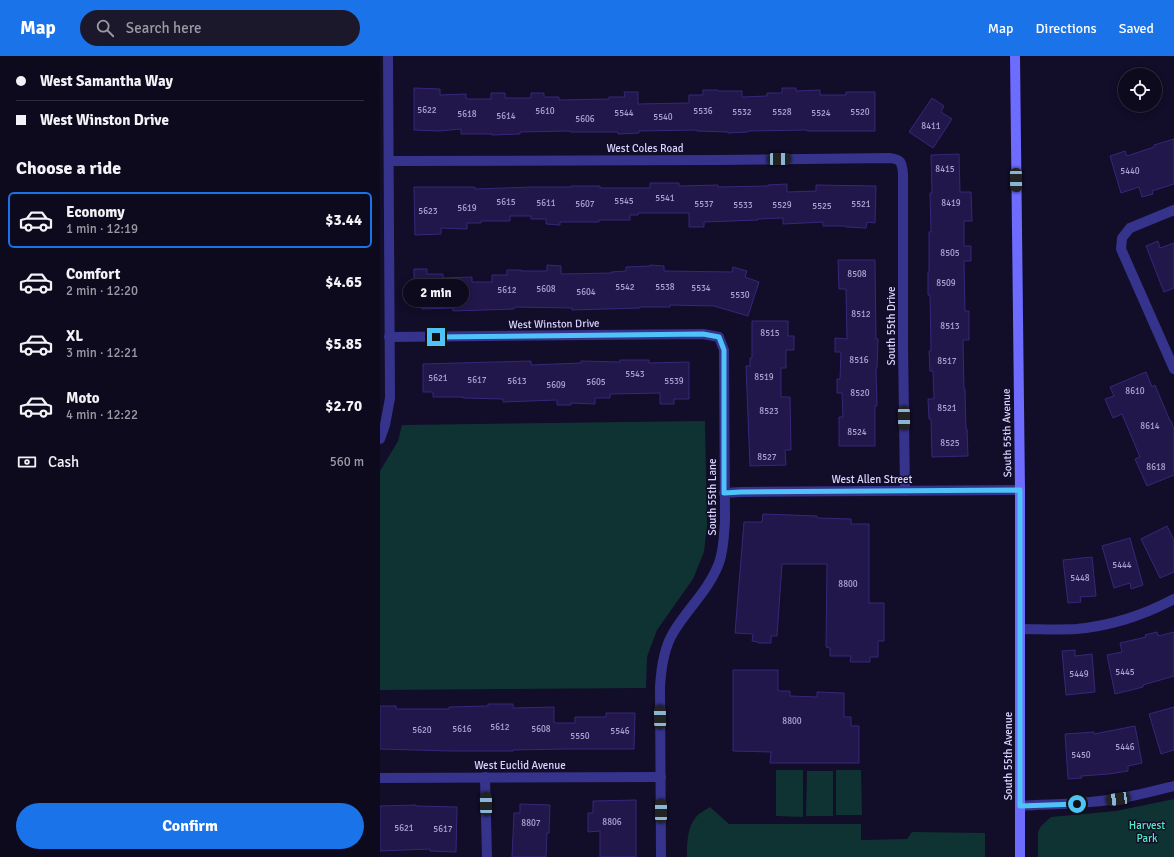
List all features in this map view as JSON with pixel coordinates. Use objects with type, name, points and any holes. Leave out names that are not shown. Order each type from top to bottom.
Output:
[{"type":"street","points":[[380,438],[385,425],[390,398],[388,56]]},
{"type":"street","name":"South 55th Avenue","points":[[1015,56],[1020,490],[1020,857]]},
{"type":"street","name":"West Coles Road","points":[[389,161],[889,158],[898,159],[901,162]]},
{"type":"street","name":"South 55th Drive","points":[[901,162],[903,174],[905,491]]},
{"type":"street","points":[[1174,210],[1130,228],[1122,238],[1121,249],[1174,369]]},
{"type":"street","name":"West Winston Drive","points":[[389,337],[703,334],[719,337]]},
{"type":"street","name":"South 55th Lane","points":[[661,857],[661,672],[672,634],[707,586],[719,564],[724,544],[724,350],[719,337]]},
{"type":"street","name":"West Allen Street","points":[[724,493],[1020,490]]},
{"type":"street","points":[[1020,629],[1077,629],[1102,625],[1157,608],[1174,600]]},
{"type":"street","points":[[485,777],[486,857]]},
{"type":"street","name":"West Euclid Avenue","points":[[380,778],[661,777]]},
{"type":"street","points":[[1020,806],[1038,804],[1062,805],[1130,797],[1174,786]]},
{"type":"green space","points":[[705,421],[707,525],[704,552],[693,579],[657,630],[647,657],[646,688],[380,690],[380,471],[398,441],[402,425]]},
{"type":"green space","points":[[776,770],[803,770],[803,817],[776,816]]},
{"type":"green space","points":[[836,770],[861,770],[862,815],[836,815]]},
{"type":"green space","points":[[807,771],[833,771],[833,816],[806,816]]},
{"type":"green space","name":"Harvest Park","points":[[1174,799],[1174,857],[1038,857],[1038,832],[1041,826],[1051,817],[1116,811]]},
{"type":"green space","points":[[710,807],[729,824],[861,824],[861,840],[907,839],[912,832],[985,833],[985,857],[687,857],[688,834],[692,823],[699,814]]},
{"type":"building","points":[[414,88],[440,89],[440,95],[466,94],[466,99],[491,99],[491,93],[505,93],[505,98],[531,98],[531,93],[544,93],[544,97],[559,97],[559,100],[609,99],[609,97],[625,97],[624,92],[638,92],[638,104],[689,103],[689,95],[703,95],[703,90],[742,91],[742,97],[767,96],[767,93],[782,93],[782,88],[796,88],[796,91],[820,90],[820,95],[846,95],[846,92],[875,92],[875,131],[807,130],[748,131],[728,133],[697,130],[639,131],[639,133],[618,134],[618,132],[570,131],[520,132],[520,134],[492,135],[461,134],[461,129],[439,131],[414,130]]},
{"type":"building","points":[[932,98],[944,106],[941,112],[952,119],[933,148],[909,132]]},
{"type":"building","points":[[1174,139],[1174,184],[1152,191],[1153,194],[1142,197],[1139,187],[1121,193],[1110,156],[1125,151],[1127,156]]},
{"type":"building","points":[[959,154],[960,192],[971,192],[972,221],[964,221],[964,246],[971,246],[971,261],[964,261],[965,311],[969,311],[969,340],[963,340],[968,456],[932,457],[931,419],[929,419],[928,399],[934,399],[933,371],[930,371],[930,295],[928,295],[929,232],[931,232],[930,193],[932,193],[931,155]]},
{"type":"building","points":[[650,183],[679,183],[679,186],[718,185],[718,187],[787,184],[787,192],[816,191],[816,185],[876,186],[875,223],[867,222],[866,228],[823,226],[823,222],[783,224],[783,218],[704,222],[704,227],[689,227],[689,213],[638,213],[638,215],[630,215],[630,220],[560,222],[560,225],[546,224],[546,219],[531,219],[531,216],[510,216],[510,221],[481,221],[481,223],[467,223],[467,229],[441,228],[441,234],[415,235],[414,187],[475,187],[475,189],[600,186],[600,188],[650,188]]},
{"type":"building","points":[[1158,241],[1160,248],[1174,243],[1174,288],[1164,292],[1146,246]]},
{"type":"building","points":[[838,260],[875,260],[876,339],[878,339],[875,446],[839,446],[839,417],[843,417],[842,393],[837,393],[837,379],[840,379],[841,352],[835,352],[835,338],[847,339],[846,289],[839,289]]},
{"type":"building","points":[[547,265],[561,266],[561,274],[611,273],[626,271],[626,267],[650,265],[664,266],[664,271],[732,272],[733,267],[747,271],[745,277],[759,282],[748,316],[714,306],[670,305],[670,307],[572,310],[572,308],[514,307],[514,309],[453,311],[453,308],[422,309],[422,303],[414,303],[414,269],[427,269],[427,274],[443,274],[443,278],[472,277],[472,282],[492,282],[492,275],[507,275],[507,270],[547,271]]},
{"type":"building","points":[[752,321],[788,321],[788,336],[794,336],[794,350],[786,350],[786,368],[781,368],[781,397],[790,397],[791,450],[785,450],[786,465],[750,466],[746,366],[750,366],[750,358],[752,358]]},
{"type":"building","points":[[620,360],[649,360],[649,363],[689,362],[689,399],[674,399],[674,404],[660,404],[660,393],[610,394],[610,398],[595,398],[595,404],[571,403],[571,405],[557,405],[557,400],[503,402],[503,399],[433,397],[433,392],[423,392],[423,364],[531,361],[531,365],[581,363],[581,361],[620,362]]},
{"type":"building","points":[[1146,372],[1152,387],[1155,385],[1174,429],[1174,475],[1147,486],[1135,459],[1140,457],[1122,414],[1113,418],[1105,399],[1114,396],[1110,387]]},
{"type":"building","points":[[763,514],[851,519],[851,524],[869,524],[869,603],[884,603],[884,641],[878,641],[878,657],[870,657],[870,662],[850,662],[851,656],[830,656],[830,648],[826,647],[827,564],[782,564],[777,636],[771,636],[771,643],[758,643],[752,641],[753,634],[735,633],[744,522],[762,522]]},
{"type":"building","points":[[1167,526],[1174,540],[1174,572],[1160,578],[1141,539]]},
{"type":"building","points":[[1130,538],[1143,585],[1131,589],[1130,583],[1114,588],[1102,546]]},
{"type":"building","points":[[1092,557],[1096,596],[1080,597],[1081,602],[1068,603],[1063,560]]},
{"type":"building","points":[[1157,632],[1158,636],[1174,632],[1174,676],[1143,685],[1143,687],[1115,694],[1107,655],[1122,652],[1120,643],[1146,637],[1145,635]]},
{"type":"building","points":[[1075,650],[1075,656],[1092,654],[1095,692],[1066,695],[1062,651]]},
{"type":"building","points":[[733,670],[778,670],[778,691],[790,691],[790,696],[817,697],[817,692],[844,693],[844,717],[851,717],[851,726],[859,726],[859,763],[770,763],[771,752],[733,751]]},
{"type":"building","points":[[488,704],[513,704],[513,708],[554,707],[554,723],[575,723],[575,717],[606,717],[606,713],[635,713],[634,749],[450,751],[380,749],[380,706],[396,706],[396,709],[449,709],[449,707],[488,706]]},
{"type":"building","points":[[1174,707],[1174,750],[1161,754],[1149,714]]},
{"type":"building","points":[[1135,726],[1142,763],[1128,766],[1128,771],[1081,776],[1082,778],[1068,779],[1065,734],[1094,732],[1094,734]]},
{"type":"building","points":[[636,800],[636,857],[600,857],[600,831],[588,832],[588,813],[593,813],[593,801]]},
{"type":"building","points":[[520,804],[550,805],[546,857],[512,857],[514,813],[520,813]]},
{"type":"building","points":[[416,805],[457,807],[456,852],[430,851],[430,849],[380,851],[380,806]]},
{"type":"route","points":[[436,337],[703,334],[719,337],[724,350],[724,493],[1020,490],[1020,806],[1038,804],[1077,804]]}]
